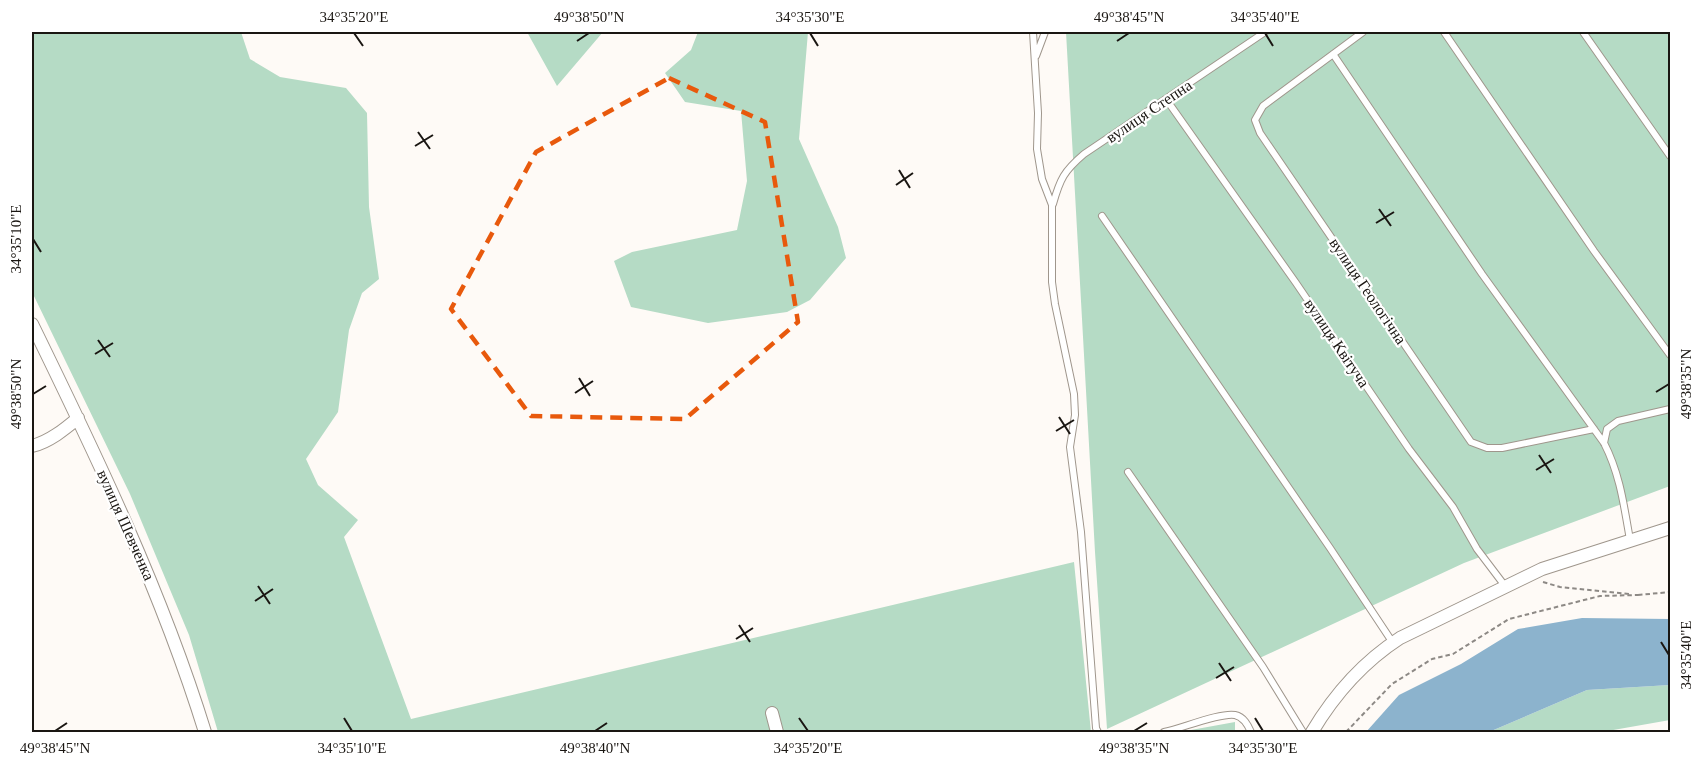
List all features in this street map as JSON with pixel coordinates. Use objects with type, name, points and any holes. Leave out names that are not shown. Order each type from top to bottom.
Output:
[{"type":"street","name":"вулиця Шевченка","points":[[32,324],[138,548],[188,678],[205,732]]},
{"type":"street","points":[[32,446],[65,429],[78,418]]},
{"type":"street","points":[[1312,732],[1351,678],[1378,653],[1393,643],[1542,569],[1671,528]]},
{"type":"street","points":[[772,713],[777,732]]},
{"type":"lane","points":[[1033,32],[1037,149],[1042,179],[1052,205],[1052,282],[1074,394],[1075,415],[1070,447],[1081,532],[1098,732]]},
{"type":"lane","points":[[1035,60],[1045,32]]},
{"type":"lane","name":"вулиця Степна","points":[[1052,205],[1059,181],[1084,154],[1265,32]]},
{"type":"lane","name":"вулиця Геологічна","points":[[1364,32],[1263,106],[1255,120],[1257,125],[1471,442],[1487,448],[1502,448],[1594,429]]},
{"type":"lane","points":[[1444,32],[1594,251],[1671,355]]},
{"type":"lane","points":[[1583,32],[1671,156]]},
{"type":"lane","points":[[1333,54],[1482,274],[1604,443],[1620,481],[1630,541]]},
{"type":"lane","name":"вулиця Квітуча","points":[[1166,99],[1296,283],[1409,449],[1453,507],[1477,549],[1506,588]]},
{"type":"lane","points":[[1102,216],[1393,643]]},
{"type":"lane","points":[[1604,443],[1607,429],[1618,421],[1671,409]]},
{"type":"lane","points":[[1128,472],[1263,667],[1303,732]]},
{"type":"lane","points":[[1164,732],[1218,717],[1236,715],[1247,723],[1251,732]]},
{"type":"path","points":[[1526,577],[1560,586],[1602,589],[1638,595]]},
{"type":"path","points":[[1346,732],[1392,684],[1432,659],[1453,654],[1509,618],[1600,596],[1671,592]]},
{"type":"highlighted area","points":[[669,78],[765,122],[798,322],[685,419],[531,416],[451,309],[536,152]]},
{"type":"green space","points":[[32,32],[241,32],[250,59],[280,77],[346,88],[367,113],[369,207],[379,279],[362,293],[349,330],[338,412],[306,459],[318,485],[358,520],[344,537],[411,719],[1074,562],[1091,732],[218,732],[189,635],[130,494],[32,292]]},
{"type":"green space","points":[[527,32],[603,32],[557,86]]},
{"type":"green space","points":[[698,32],[808,32],[799,139],[838,227],[846,258],[810,300],[787,312],[708,323],[631,307],[614,261],[632,252],[737,230],[747,181],[741,111],[685,102],[665,73],[691,50]]},
{"type":"green space","points":[[1066,32],[1670,32],[1670,486],[1464,563],[1107,729]]},
{"type":"green space","points":[[1670,685],[1670,720],[1602,732],[1489,732],[1587,690]]},
{"type":"green space","points":[[1235,722],[1235,732],[1180,732]]},
{"type":"water","points":[[1582,618],[1670,619],[1670,685],[1587,690],[1489,732],[1366,732],[1399,695],[1461,664],[1518,629]]}]
